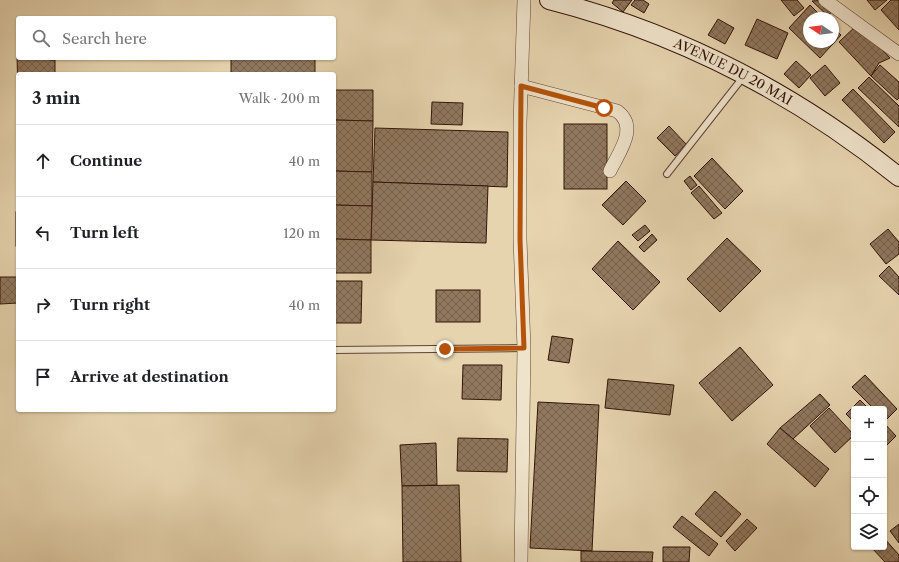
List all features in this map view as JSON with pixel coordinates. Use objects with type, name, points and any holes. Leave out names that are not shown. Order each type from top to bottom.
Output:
[{"type":"main road","name":"AVENUE DU 20 MAI","points":[[549,0],[571,3],[677,42],[745,74],[807,110],[899,177]]},
{"type":"street","points":[[522,562],[524,348],[520,239],[521,86],[524,0]]},
{"type":"street","points":[[825,0],[899,54]]},
{"type":"street","points":[[521,86],[617,111],[624,116],[628,124],[628,134],[610,171]]},
{"type":"lane","points":[[667,174],[745,74]]},
{"type":"lane","points":[[336,350],[524,348]]},
{"type":"building","points":[[614,0],[632,0],[623,12],[612,3]]},
{"type":"building","points":[[635,0],[643,0],[649,4],[644,13],[631,5]]},
{"type":"building","points":[[781,0],[797,0],[804,8],[794,16]]},
{"type":"building","points":[[826,0],[835,8],[832,12],[824,12],[812,1]]},
{"type":"building","points":[[867,0],[887,0],[875,10]]},
{"type":"building","points":[[891,0],[899,0],[899,30],[881,10]]},
{"type":"building","points":[[810,5],[817,12],[804,12]]},
{"type":"building","points":[[803,13],[803,42],[789,28]]},
{"type":"building","points":[[718,19],[734,28],[725,44],[708,35]]},
{"type":"building","points":[[757,19],[788,33],[777,59],[745,45]]},
{"type":"building","points":[[858,24],[890,58],[879,63],[871,76],[839,42]]},
{"type":"building","points":[[810,48],[829,48],[820,58]]},
{"type":"building","points":[[17,60],[55,60],[55,72],[17,72]]},
{"type":"building","points":[[231,60],[315,60],[315,72],[231,72]]},
{"type":"building","points":[[796,61],[811,75],[799,88],[784,74]]},
{"type":"building","points":[[825,65],[840,83],[825,96],[810,78]]},
{"type":"building","points":[[880,65],[899,82],[899,98],[897,100],[871,76]]},
{"type":"building","points":[[869,77],[899,106],[899,127],[858,88]]},
{"type":"building","points":[[853,89],[895,132],[884,143],[842,100]]},
{"type":"building","points":[[336,90],[373,90],[373,121],[336,120]]},
{"type":"building","points":[[432,102],[463,103],[462,125],[431,124]]},
{"type":"building","points":[[336,120],[373,121],[372,172],[336,171]]},
{"type":"building","points":[[564,124],[607,124],[607,189],[564,189]]},
{"type":"building","points":[[669,126],[686,144],[675,156],[657,138]]},
{"type":"building","points":[[375,128],[508,132],[507,187],[373,182]]},
{"type":"building","points":[[712,158],[743,191],[725,209],[694,176]]},
{"type":"building","points":[[336,171],[372,172],[372,206],[336,205]]},
{"type":"building","points":[[690,176],[697,185],[691,190],[684,181]]},
{"type":"building","points":[[626,181],[646,201],[623,225],[602,205]]},
{"type":"building","points":[[373,182],[488,186],[486,243],[371,240]]},
{"type":"building","points":[[699,186],[722,213],[714,219],[691,193]]},
{"type":"building","points":[[336,205],[372,206],[371,240],[336,239]]},
{"type":"building","points":[[645,225],[650,231],[638,241],[632,235]]},
{"type":"building","points":[[888,229],[899,242],[899,254],[886,264],[870,244]]},
{"type":"building","points":[[652,234],[657,240],[644,252],[639,247]]},
{"type":"building","points":[[727,238],[761,271],[720,312],[687,279]]},
{"type":"building","points":[[336,239],[371,240],[371,273],[336,273]]},
{"type":"building","points":[[618,241],[660,282],[633,310],[592,269]]},
{"type":"building","points":[[889,266],[899,277],[899,295],[879,276]]},
{"type":"building","points":[[0,277],[16,277],[16,303],[0,304]]},
{"type":"building","points":[[336,281],[362,281],[361,323],[336,323]]},
{"type":"building","points":[[436,290],[480,290],[480,322],[436,322]]},
{"type":"building","points":[[552,336],[573,339],[569,363],[548,360]]},
{"type":"building","points":[[740,347],[773,385],[732,421],[699,383]]},
{"type":"building","points":[[463,365],[502,365],[501,400],[462,399]]},
{"type":"building","points":[[865,375],[897,409],[887,419],[887,406],[871,406],[852,387]]},
{"type":"building","points":[[608,379],[674,385],[670,415],[605,408]]},
{"type":"building","points":[[820,394],[830,405],[793,439],[780,428]]},
{"type":"building","points":[[860,400],[866,406],[854,406]]},
{"type":"building","points":[[538,402],[599,405],[592,551],[530,548]]},
{"type":"building","points":[[829,408],[851,432],[851,438],[835,453],[810,426]]},
{"type":"building","points":[[851,409],[851,419],[846,414]]},
{"type":"building","points":[[887,426],[896,436],[887,445]]},
{"type":"building","points":[[780,428],[829,469],[815,487],[767,444]]},
{"type":"building","points":[[458,438],[508,439],[507,472],[457,471]]},
{"type":"building","points":[[436,443],[437,485],[402,486],[400,445]]},
{"type":"building","points":[[459,485],[461,562],[403,562],[402,486]]},
{"type":"building","points":[[715,491],[741,514],[721,537],[695,514]]},
{"type":"building","points":[[682,516],[718,544],[709,556],[673,527]]},
{"type":"building","points":[[747,519],[757,528],[735,551],[726,541]]},
{"type":"building","points":[[899,524],[899,543],[890,531]]},
{"type":"building","points":[[887,541],[899,555],[899,562],[885,562],[874,550],[887,550]]},
{"type":"building","points":[[663,547],[690,547],[689,562],[663,562]]},
{"type":"building","points":[[581,551],[653,552],[652,562],[581,562]]},
{"type":"route","points":[[445,349],[524,348],[520,239],[521,86],[604,108]]}]
